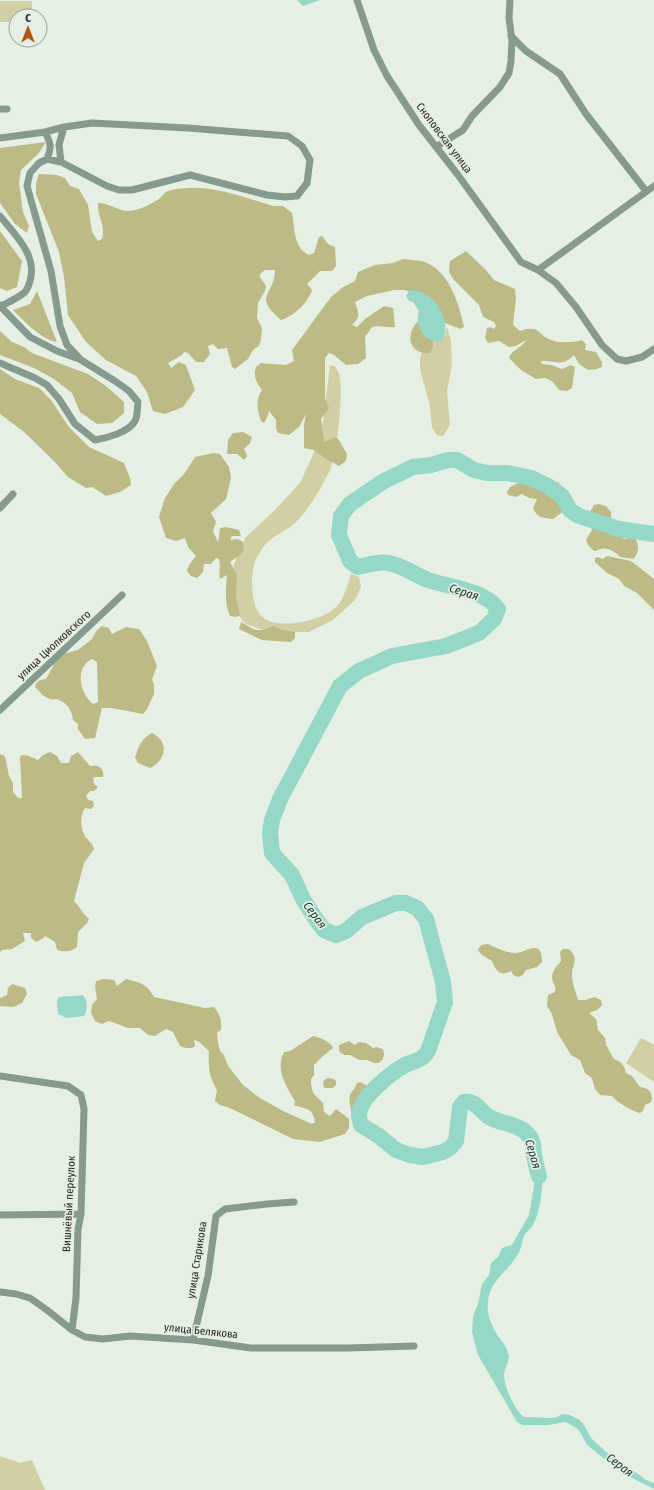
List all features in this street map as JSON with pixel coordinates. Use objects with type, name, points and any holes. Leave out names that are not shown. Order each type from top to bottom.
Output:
[{"type":"street","name":"Сноповская улица","points":[[357,0],[374,50],[387,76],[419,125],[521,262],[538,270],[556,283],[576,307],[602,345],[617,359],[626,361],[642,357],[654,348]]},
{"type":"street","points":[[436,147],[463,130],[472,116],[500,87],[509,73],[511,61],[509,18],[510,0]]},
{"type":"street","points":[[511,36],[526,52],[560,74],[586,114],[646,191]]},
{"type":"street","points":[[0,138],[45,132],[64,127],[92,123],[125,124],[288,136],[302,146],[310,160],[307,184],[297,196],[267,195],[190,175],[132,190],[120,190],[107,186],[61,162],[47,159],[39,162],[30,173],[27,186],[51,271],[60,326],[67,345],[81,360]]},
{"type":"street","points":[[61,162],[59,145],[64,127]]},
{"type":"street","points":[[45,132],[51,142],[51,149],[47,159]]},
{"type":"street","points":[[538,270],[654,186]]},
{"type":"street","points":[[0,216],[14,233],[30,257],[32,267],[27,291],[0,306],[30,337],[57,351],[81,360],[130,391],[138,402],[134,422],[120,432],[95,440],[75,424],[59,399],[47,385],[35,378],[0,363]]},
{"type":"street","points":[[0,508],[13,494]]},
{"type":"street","name":"улица Циолковского","points":[[0,710],[122,595]]},
{"type":"street","name":"Вишнёвый переулок","points":[[0,1076],[68,1086],[81,1095],[84,1108],[81,1214],[78,1229],[76,1298],[72,1330]]},
{"type":"street","name":"улица Старикова","points":[[193,1340],[208,1276],[216,1216],[225,1209],[294,1202]]},
{"type":"street","points":[[0,1215],[81,1214]]},
{"type":"street","name":"улица Белякова","points":[[0,1292],[30,1298],[72,1330],[85,1337],[103,1339],[130,1336],[193,1340],[251,1348],[414,1346]]},
{"type":"shaded area","points":[[0,1],[32,1],[32,8],[8,8],[8,22],[0,22]]},
{"type":"shaded area","points":[[46,142],[39,153],[21,170],[19,183],[23,212],[29,226],[27,233],[15,224],[0,203],[0,148]]},
{"type":"shaded area","points":[[39,174],[57,175],[65,178],[70,186],[79,189],[88,205],[92,232],[98,241],[102,239],[103,230],[98,203],[106,204],[125,211],[132,211],[152,203],[168,191],[181,188],[208,189],[235,194],[273,206],[283,206],[292,213],[297,243],[300,248],[309,255],[314,253],[319,237],[322,236],[328,244],[335,247],[336,266],[332,271],[320,271],[307,284],[312,290],[304,304],[291,315],[281,320],[272,312],[266,300],[274,279],[275,270],[265,270],[260,274],[260,277],[266,286],[265,291],[258,303],[257,318],[262,328],[259,346],[253,350],[248,359],[235,369],[232,367],[227,348],[218,349],[213,344],[208,346],[210,354],[204,362],[196,362],[188,353],[184,352],[182,355],[168,363],[171,368],[179,362],[186,365],[195,390],[183,407],[165,414],[153,411],[147,392],[136,376],[106,360],[86,342],[68,315],[64,277],[59,252],[36,194],[36,183]]},
{"type":"shaded area","points":[[0,231],[22,261],[17,287],[7,291],[0,288]]},
{"type":"shaded area","points":[[466,251],[494,280],[515,289],[516,298],[513,325],[520,331],[534,329],[545,337],[558,342],[573,342],[582,340],[586,344],[585,350],[596,352],[602,362],[602,367],[588,370],[579,364],[574,355],[570,359],[562,362],[541,361],[542,364],[551,365],[562,369],[571,365],[575,367],[572,388],[567,391],[559,390],[552,381],[545,378],[536,379],[521,370],[509,358],[510,355],[526,340],[516,346],[509,347],[499,341],[488,343],[485,338],[487,328],[490,327],[494,329],[496,326],[494,322],[483,317],[479,305],[454,280],[449,272],[450,261]]},
{"type":"shaded area","points":[[403,259],[425,262],[441,273],[456,299],[464,327],[460,329],[443,322],[425,297],[405,290],[394,290],[367,296],[355,302],[358,317],[352,325],[357,327],[365,319],[384,306],[393,308],[395,327],[372,327],[365,337],[366,358],[358,364],[346,365],[334,355],[329,353],[325,358],[325,398],[329,408],[321,419],[324,442],[336,437],[347,453],[346,461],[339,466],[314,450],[304,448],[304,425],[306,414],[299,427],[289,435],[278,433],[276,428],[276,420],[269,411],[264,423],[261,421],[257,405],[258,398],[262,390],[256,379],[256,367],[261,363],[286,365],[294,361],[292,350],[331,297],[343,287],[355,281],[358,272],[375,265],[393,263]]},
{"type":"shaded area","points":[[37,291],[57,342],[51,341],[39,334],[13,310],[30,304]]},
{"type":"shaded area","points":[[420,321],[433,340],[430,353],[417,351],[411,344],[410,338],[413,327]]},
{"type":"shaded area","points":[[447,327],[451,341],[452,364],[447,391],[450,425],[443,436],[437,435],[432,428],[430,406],[420,369],[420,358],[426,338],[445,336]]},
{"type":"shaded area","points":[[0,331],[12,342],[24,347],[32,353],[88,374],[106,386],[124,402],[124,413],[112,423],[97,424],[80,412],[72,393],[54,379],[34,368],[0,355]]},
{"type":"shaded area","points":[[330,365],[335,366],[339,373],[341,393],[333,462],[323,483],[305,512],[295,523],[268,541],[255,561],[252,578],[254,602],[260,615],[265,619],[272,622],[281,623],[300,622],[320,617],[334,609],[343,598],[351,574],[359,577],[361,587],[355,600],[333,620],[309,632],[282,632],[260,629],[246,624],[237,614],[232,580],[234,564],[246,537],[275,510],[300,483],[312,457],[323,422]]},
{"type":"shaded area","points":[[0,369],[15,379],[39,388],[51,400],[69,427],[89,447],[124,463],[131,485],[120,492],[106,496],[92,487],[86,488],[68,477],[23,431],[0,414]]},
{"type":"shaded area","points":[[243,432],[252,437],[250,443],[244,449],[247,456],[244,460],[237,454],[227,454],[228,440],[233,433]]},
{"type":"shaded area","points":[[214,453],[220,454],[229,467],[231,478],[226,499],[211,513],[216,522],[213,531],[218,542],[220,528],[226,527],[239,530],[241,536],[232,536],[230,540],[238,539],[243,542],[244,546],[243,552],[230,562],[237,575],[236,598],[240,615],[236,617],[230,616],[228,611],[226,596],[227,575],[220,579],[219,559],[216,558],[211,564],[204,564],[203,572],[197,578],[191,576],[187,571],[189,565],[196,556],[188,547],[185,538],[176,541],[166,538],[159,517],[165,498],[195,457]]},
{"type":"shaded area","points":[[538,479],[548,483],[558,482],[565,491],[564,496],[567,501],[564,506],[565,510],[553,519],[543,518],[536,514],[533,508],[537,499],[529,498],[522,494],[516,497],[508,495],[507,492],[510,487],[520,482],[528,483]]},
{"type":"shaded area","points":[[599,504],[606,506],[611,512],[615,529],[623,533],[622,538],[625,539],[634,537],[636,540],[638,548],[637,554],[633,559],[620,557],[609,549],[594,551],[588,545],[586,540],[592,530],[590,522],[595,519],[590,515],[590,512],[594,505]]},
{"type":"shaded area","points":[[607,556],[631,561],[654,579],[654,610],[637,593],[624,586],[619,579],[607,573],[595,562],[595,558],[598,557],[603,559]]},
{"type":"shaded area","points":[[241,622],[256,630],[263,630],[272,626],[282,630],[295,632],[295,638],[291,642],[262,640],[239,629]]},
{"type":"shaded area","points":[[102,626],[109,628],[112,634],[126,627],[139,629],[147,641],[157,666],[152,679],[154,694],[143,714],[112,708],[102,708],[95,738],[85,739],[78,729],[78,724],[73,720],[70,710],[66,704],[60,700],[45,697],[35,687],[39,681],[46,679],[58,657],[62,654],[78,650],[92,639],[97,630]],"holes":[[[92,659],[97,662],[98,702],[93,704],[88,699],[82,687],[81,674],[86,663]]]},
{"type":"shaded area","points":[[152,733],[162,741],[164,751],[160,760],[150,768],[138,763],[135,758],[141,743]]},
{"type":"shaded area","points":[[50,752],[57,756],[61,763],[69,763],[71,756],[78,752],[90,766],[98,766],[103,771],[103,777],[93,778],[94,784],[98,787],[94,791],[90,791],[86,796],[88,800],[93,801],[94,806],[91,809],[85,808],[81,818],[83,833],[93,845],[94,849],[84,863],[74,901],[89,919],[78,932],[77,947],[70,951],[57,950],[55,942],[45,936],[36,942],[31,938],[31,933],[23,933],[25,941],[12,949],[2,950],[0,952],[0,754],[5,756],[9,776],[13,783],[13,792],[18,798],[22,798],[20,757],[22,755],[29,756],[38,760],[43,755]]},
{"type":"shaded area","points":[[488,944],[512,953],[536,948],[541,954],[542,962],[537,967],[526,970],[523,975],[518,977],[513,975],[511,971],[508,973],[499,972],[495,968],[492,961],[482,955],[478,950],[481,945]]},
{"type":"shaded area","points":[[563,949],[569,949],[575,959],[572,978],[578,1000],[585,1000],[595,997],[601,1000],[602,1005],[597,1010],[589,1013],[596,1019],[598,1030],[605,1038],[606,1045],[614,1059],[619,1061],[626,1073],[632,1076],[640,1087],[646,1088],[652,1096],[651,1102],[645,1105],[643,1111],[640,1113],[633,1111],[612,1096],[600,1095],[595,1089],[592,1078],[585,1073],[580,1060],[571,1055],[557,1032],[552,1014],[547,1006],[548,995],[555,992],[552,976],[555,968],[561,961],[560,952]]},
{"type":"shaded area","points":[[103,979],[114,980],[117,986],[126,979],[143,984],[154,997],[205,1008],[214,1007],[218,1012],[221,1021],[221,1030],[217,1032],[220,1051],[224,1055],[228,1066],[243,1085],[260,1098],[283,1111],[312,1124],[315,1122],[312,1113],[308,1109],[294,1105],[295,1101],[285,1084],[281,1071],[282,1058],[284,1052],[290,1051],[313,1036],[327,1042],[333,1048],[314,1065],[314,1075],[311,1079],[313,1093],[323,1103],[324,1112],[330,1116],[336,1109],[349,1119],[349,1128],[345,1134],[320,1142],[293,1139],[230,1108],[220,1105],[215,1101],[217,1090],[212,1081],[209,1051],[198,1041],[194,1040],[195,1046],[192,1048],[186,1048],[180,1046],[173,1032],[166,1029],[155,1036],[148,1035],[140,1028],[128,1028],[109,1021],[102,1024],[95,1021],[91,1013],[92,1005],[97,999],[95,986],[96,981]]},
{"type":"shaded area","points":[[12,984],[25,988],[27,994],[22,1003],[13,1007],[0,1006],[0,998],[7,995],[8,988]]},
{"type":"shaded area","points":[[641,1038],[654,1045],[654,1082],[626,1063]]},
{"type":"shaded area","points":[[349,1041],[355,1045],[359,1042],[366,1043],[373,1048],[377,1047],[383,1049],[383,1059],[379,1063],[374,1063],[367,1060],[359,1060],[350,1055],[344,1055],[339,1051],[339,1045]]},
{"type":"shaded area","points":[[328,1078],[336,1081],[336,1085],[333,1088],[324,1088],[323,1081]]},
{"type":"shaded area","points":[[361,1082],[369,1087],[366,1093],[370,1102],[369,1109],[361,1119],[357,1120],[352,1118],[350,1095],[357,1083]]},
{"type":"shaded area","points":[[0,1456],[20,1463],[32,1460],[45,1490],[0,1490]]},
{"type":"water","points":[[297,0],[320,0],[303,6]]},
{"type":"water","points":[[410,290],[418,291],[426,295],[433,300],[439,308],[445,324],[445,333],[442,341],[431,340],[422,333],[418,323],[419,311],[413,302],[409,301],[406,296]]},
{"type":"water","points":[[82,995],[87,1004],[84,1016],[66,1018],[58,1014],[58,998]]},
{"type":"water","points":[[538,1154],[542,1170],[542,1190],[536,1218],[532,1226],[525,1234],[515,1259],[497,1280],[491,1290],[488,1301],[488,1312],[491,1322],[506,1348],[509,1357],[504,1374],[505,1384],[513,1403],[524,1417],[551,1418],[562,1414],[570,1415],[580,1420],[591,1438],[625,1466],[646,1480],[654,1483],[654,1489],[622,1473],[587,1445],[580,1432],[566,1422],[548,1425],[522,1425],[517,1422],[478,1355],[472,1332],[473,1317],[478,1304],[482,1284],[489,1275],[491,1263],[498,1257],[502,1248],[512,1245],[529,1215],[535,1180],[529,1155]]},
{"type":"waterway","name":"Серая","points":[[539,1176],[532,1141],[526,1132],[494,1120],[486,1115],[478,1106],[472,1103],[464,1102],[460,1107],[456,1141],[451,1147],[443,1152],[423,1157],[410,1155],[396,1150],[379,1136],[361,1125],[359,1115],[360,1108],[370,1094],[392,1074],[405,1065],[420,1059],[428,1051],[445,1002],[443,982],[426,919],[417,908],[406,903],[396,903],[362,917],[346,931],[336,935],[324,930],[303,899],[292,875],[272,853],[270,833],[272,820],[280,799],[340,686],[359,671],[392,656],[446,646],[479,633],[494,619],[498,609],[484,597],[475,593],[428,580],[393,564],[381,562],[358,567],[350,561],[339,535],[341,516],[350,504],[384,481],[413,467],[431,465],[448,460],[457,460],[474,470],[487,473],[508,473],[531,478],[548,486],[562,496],[570,510],[579,516],[619,529],[654,534]]}]
